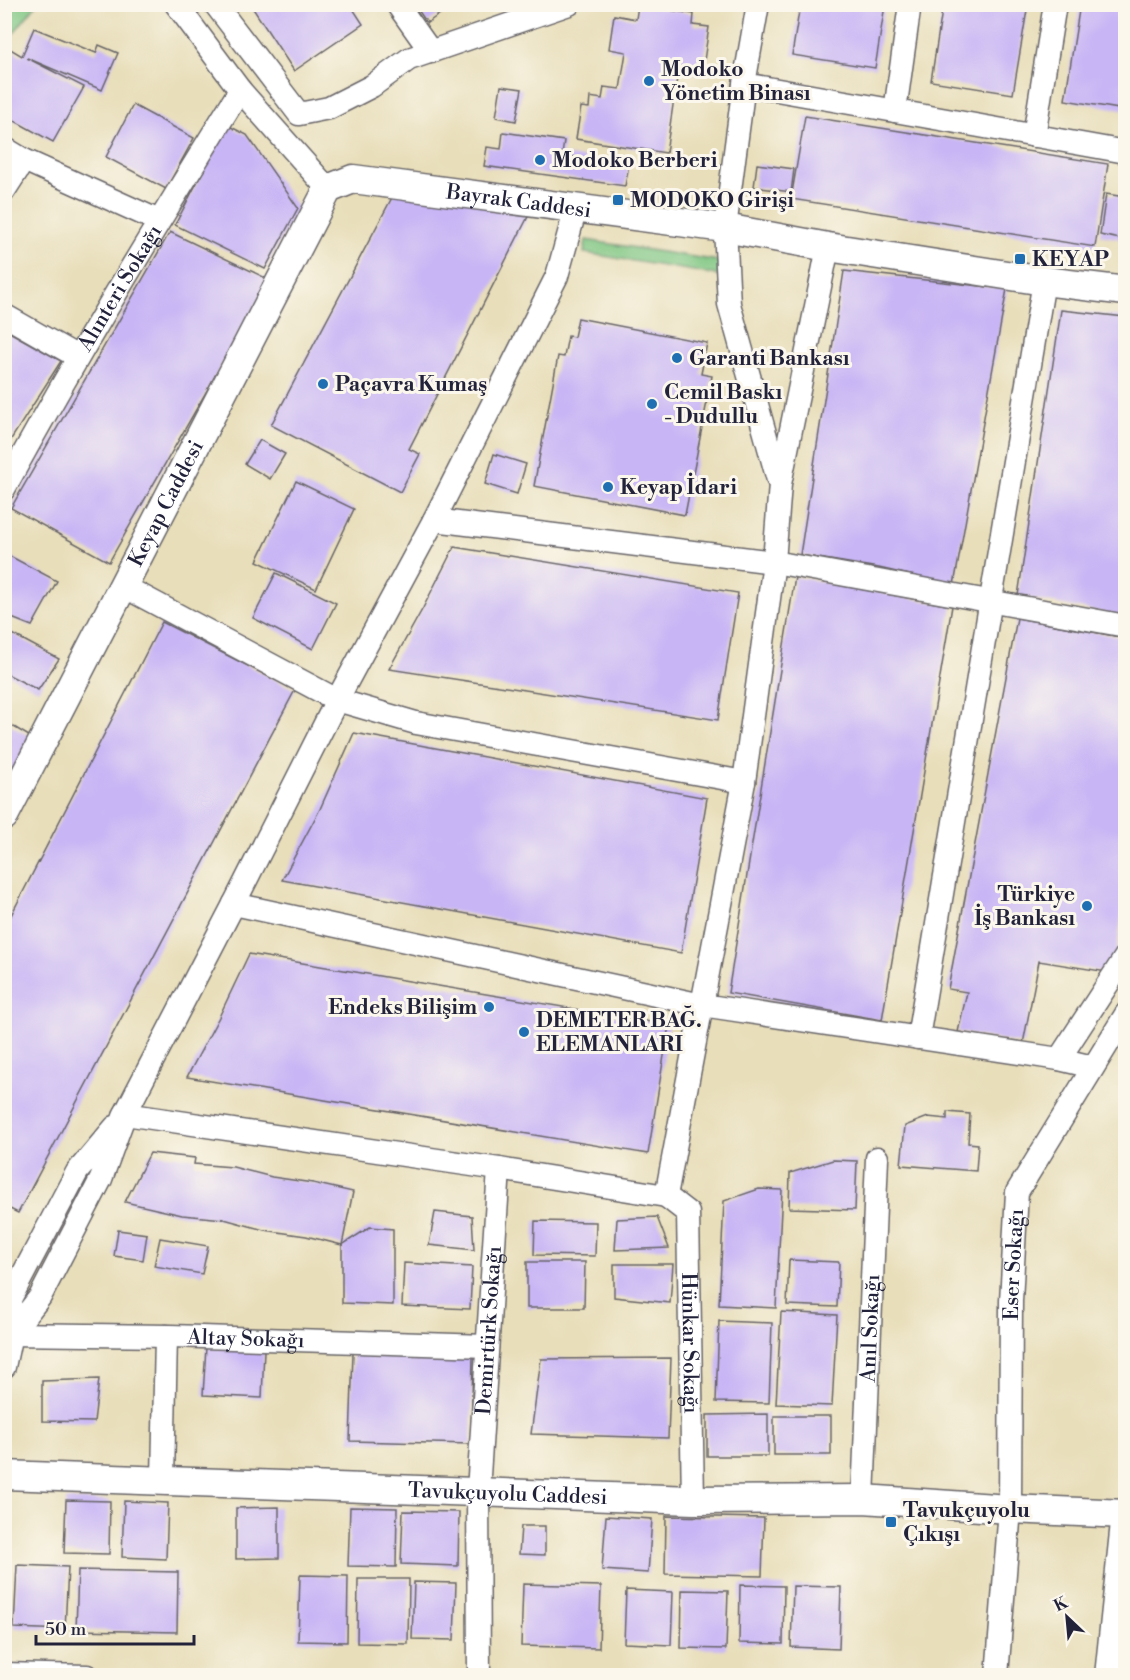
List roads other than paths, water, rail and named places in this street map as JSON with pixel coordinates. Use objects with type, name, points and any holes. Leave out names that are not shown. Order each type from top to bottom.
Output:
[{"type":"main road","name":"Bayrak Caddesi","points":[[328,189],[353,179],[725,228],[828,247],[1044,281],[1125,291]]},
{"type":"main road","name":"Keyap Caddesi","points":[[4,816],[328,189]]},
{"type":"main road","name":"Tavukçuyolu Caddesi","points":[[4,1475],[693,1500],[863,1499],[1125,1514]]},
{"type":"main road","points":[[1109,1676],[1125,1514]]},
{"type":"street","points":[[176,4],[240,90],[328,189]]},
{"type":"street","points":[[215,4],[299,114],[329,108],[372,86],[409,59],[536,9],[568,4]]},
{"type":"street","points":[[397,4],[431,52]]},
{"type":"street","points":[[895,111],[910,4]]},
{"type":"street","points":[[1035,136],[1055,4]]},
{"type":"street","points":[[752,6],[725,228],[729,304],[780,484]]},
{"type":"street","points":[[744,84],[1125,152]]},
{"type":"street","name":"Alınteri Sokağı","points":[[4,489],[13,452],[78,357],[240,90]]},
{"type":"street","points":[[4,148],[24,160],[159,221]]},
{"type":"street","points":[[4,191],[24,160]]},
{"type":"street","points":[[4,1367],[10,1299],[77,1172],[125,1114],[337,700],[434,520],[557,276],[576,208]]},
{"type":"street","points":[[125,1114],[666,1196],[744,782],[774,562],[780,484],[828,247]]},
{"type":"street","points":[[918,1038],[1044,281]]},
{"type":"street","points":[[4,315],[78,357]]},
{"type":"street","points":[[434,520],[774,562],[1125,626]]},
{"type":"street","points":[[123,586],[337,700],[416,723],[744,782]]},
{"type":"street","points":[[234,904],[702,1005],[1059,1059],[1093,1067]]},
{"type":"street","points":[[1059,1059],[1125,956]]},
{"type":"street","name":"Eser Sokağı","points":[[997,1676],[1010,1509],[1011,1300],[1017,1192],[1125,1014]]},
{"type":"street","name":"Anıl Sokağı","points":[[863,1499],[877,1158]]},
{"type":"street","name":"Demirtürk Sokağı","points":[[479,1676],[478,1491],[499,1169]]},
{"type":"street","name":"Hünkar Sokağı","points":[[666,1196],[688,1212],[693,1500]]},
{"type":"street","name":"Altay Sokağı","points":[[8,1334],[166,1336],[487,1346]]},
{"type":"street","points":[[163,1479],[166,1336]]},
{"type":"street","points":[[4,1674],[87,1676]]},
{"type":"place","name":"Modoko Yönetim Binası","points":[[649,81]]},
{"type":"place","name":"Modoko Berberi","points":[[540,160]]},
{"type":"place","name":"MODOKO Girişi","points":[[618,200]]},
{"type":"place","name":"KEYAP","points":[[1020,259]]},
{"type":"place","name":"Garanti Bankası","points":[[677,358]]},
{"type":"place","name":"Paçavra Kumaş","points":[[323,384]]},
{"type":"place","name":"Cemil Baskı - Dudullu","points":[[652,404]]},
{"type":"place","name":"Keyap İdari","points":[[608,487]]},
{"type":"place","name":"Türkiye İş Bankası","points":[[1087,906]]},
{"type":"place","name":"Endeks Bilişim","points":[[489,1007]]},
{"type":"place","name":"DEMETER BAĞ. ELEMANLARI","points":[[524,1032]]},
{"type":"place","name":"Tavukçuyolu Çıkışı","points":[[891,1522]]}]
